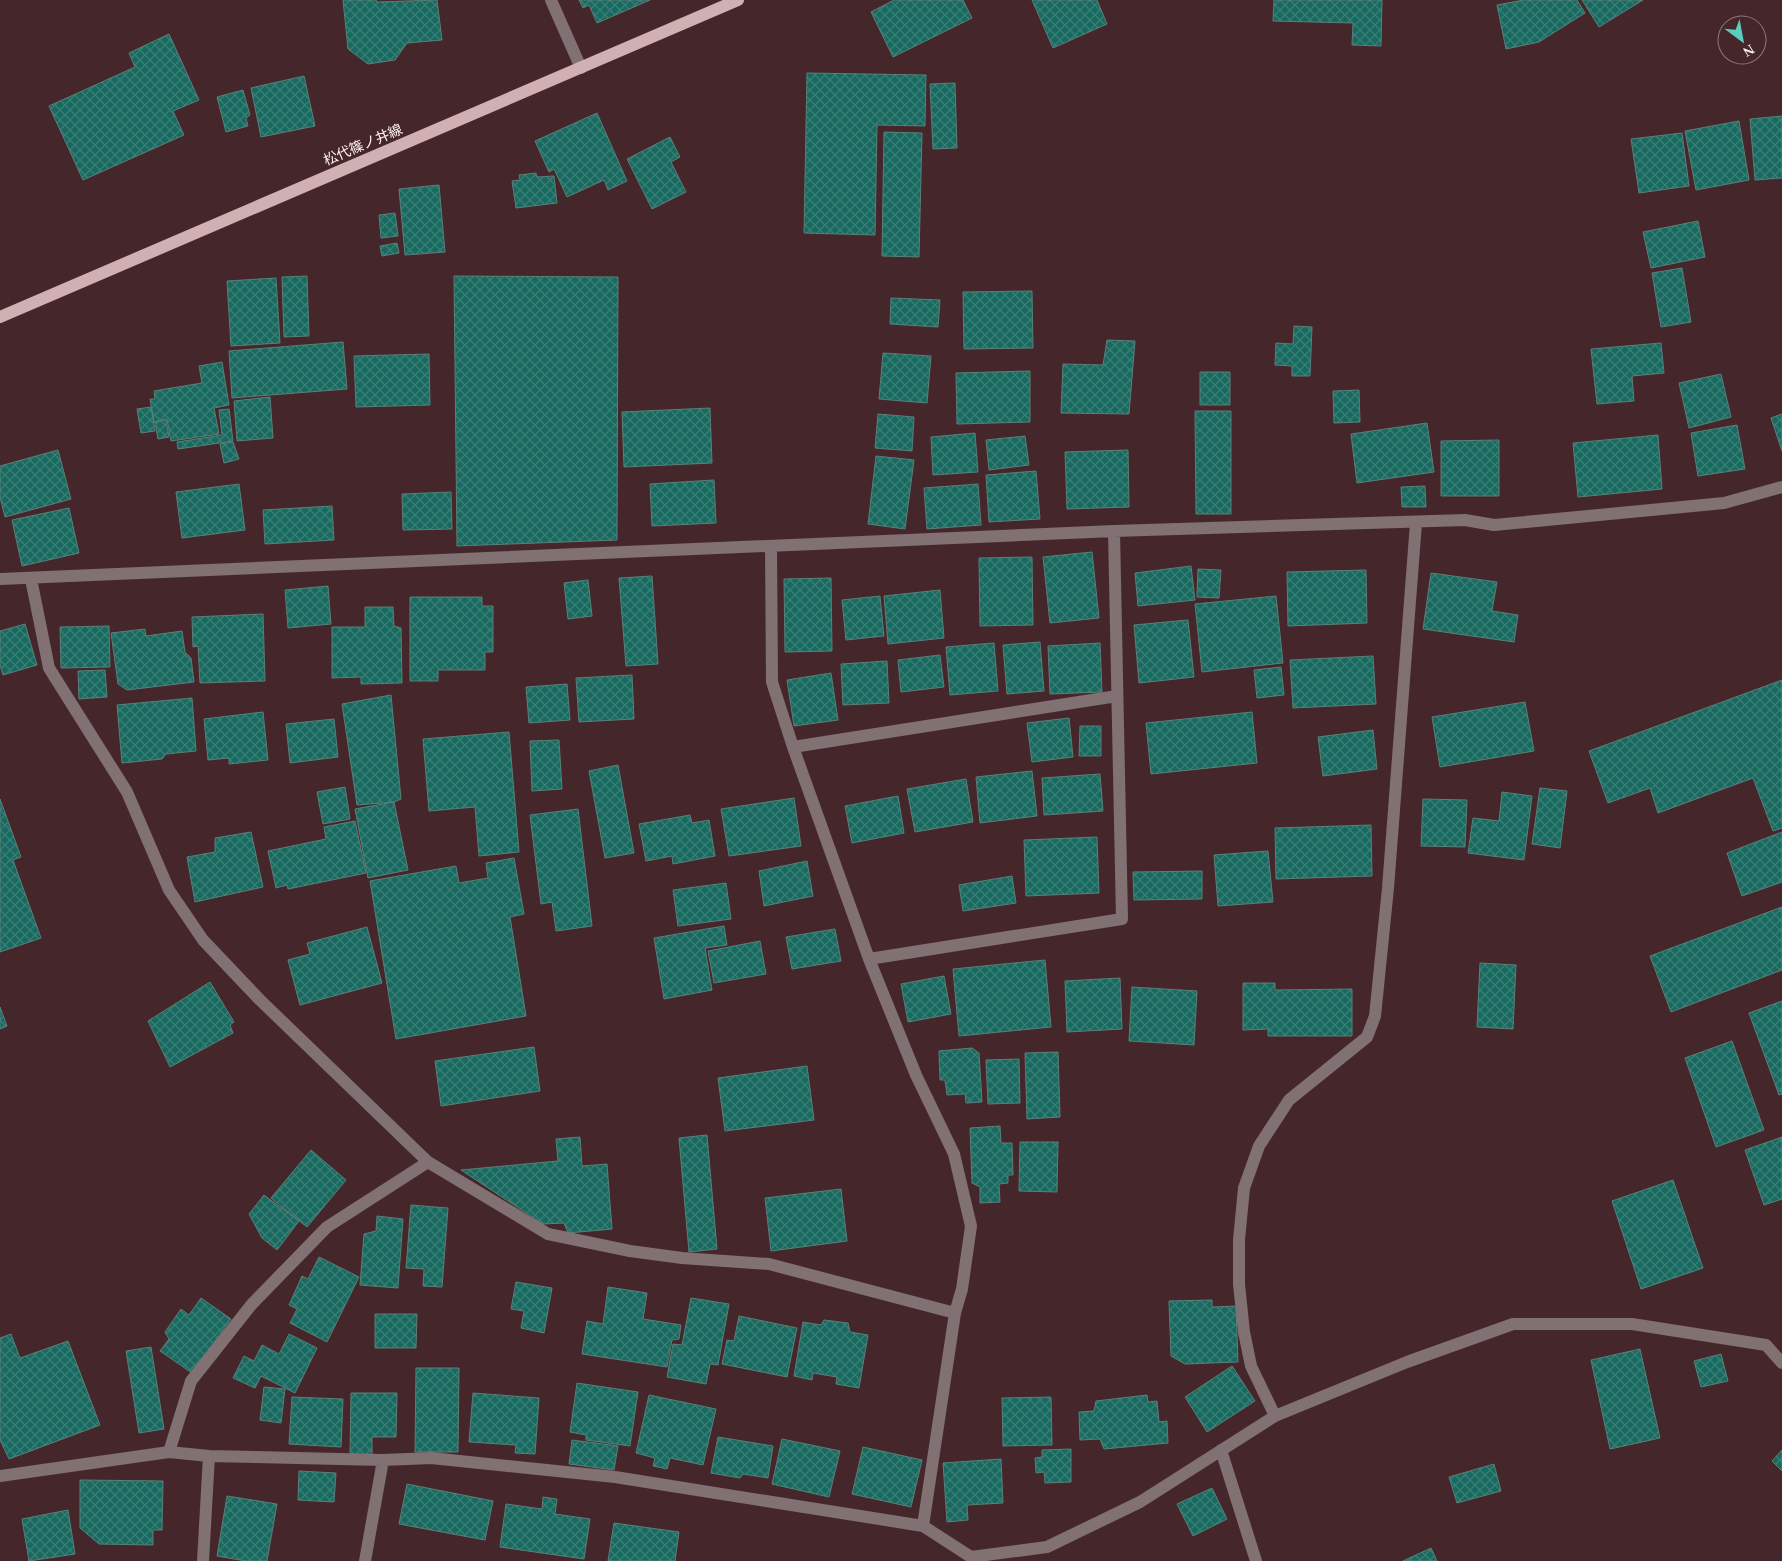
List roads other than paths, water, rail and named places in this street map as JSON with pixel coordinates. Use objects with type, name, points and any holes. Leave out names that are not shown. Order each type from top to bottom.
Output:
[{"type":"main road","name":"松代篠ノ井線","points":[[0,317],[738,0]]},
{"type":"street","points":[[551,0],[581,68]]},
{"type":"street","points":[[0,580],[1114,531],[1465,520],[1494,525],[1724,503],[1782,488]]},
{"type":"street","points":[[1275,1416],[1251,1366],[1244,1332],[1239,1284],[1239,1240],[1244,1188],[1259,1146],[1289,1100],[1367,1037],[1375,1016],[1388,888],[1416,523]]},
{"type":"street","points":[[869,959],[1122,919],[1114,531]]},
{"type":"street","points":[[770,546],[772,682],[793,747],[869,959],[916,1075],[956,1163],[971,1226],[962,1289],[955,1314],[923,1526]]},
{"type":"street","points":[[31,578],[50,668],[127,792],[169,890],[204,940],[260,1000],[428,1162],[548,1234],[639,1252],[769,1264],[955,1314]]},
{"type":"street","points":[[793,747],[1116,696]]},
{"type":"street","points":[[169,1452],[191,1380],[252,1304],[327,1227],[428,1162]]},
{"type":"street","points":[[0,1476],[169,1452],[209,1456],[383,1460],[431,1458],[615,1477],[923,1526],[971,1557],[1047,1547],[1140,1502],[1275,1416],[1406,1362],[1513,1324],[1632,1324],[1766,1345],[1782,1363]]},
{"type":"street","points":[[1222,1450],[1256,1561]]},
{"type":"street","points":[[203,1561],[209,1456]]},
{"type":"street","points":[[365,1561],[383,1460]]}]
